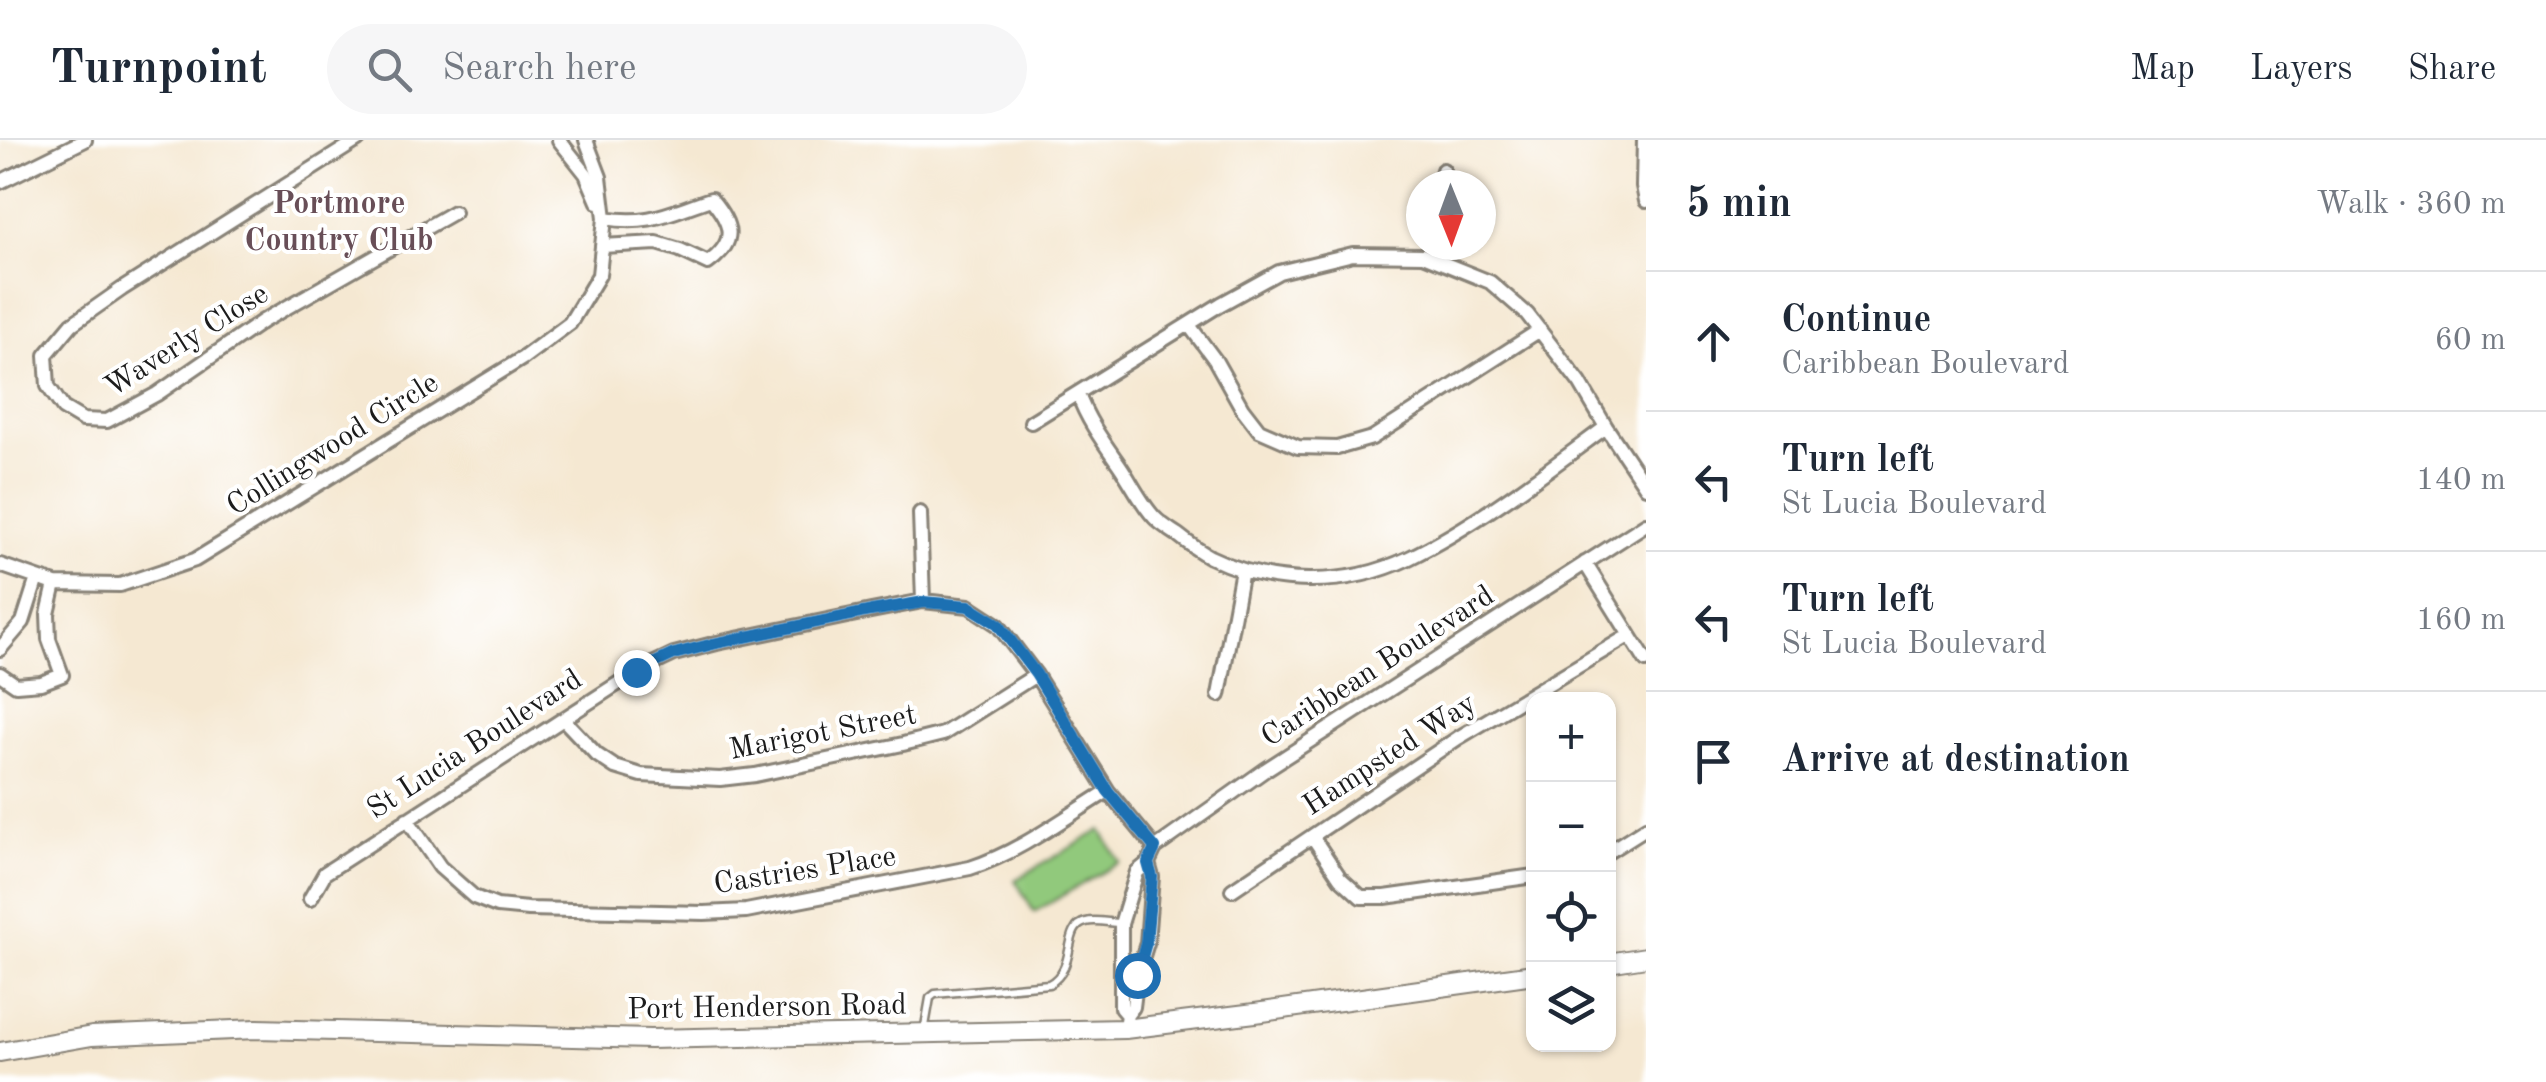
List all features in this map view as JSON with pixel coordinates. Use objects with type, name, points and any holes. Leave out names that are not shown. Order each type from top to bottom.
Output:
[{"type":"street","points":[[0,182],[84,140]]},
{"type":"street","name":"Waverly Close","points":[[358,140],[122,288],[72,324],[46,356],[48,386],[63,408],[83,420],[107,421],[156,394],[264,321],[454,212]]},
{"type":"street","points":[[559,140],[586,174],[605,218],[639,221],[663,217],[710,198],[726,217],[730,236],[720,254],[708,264],[657,243],[602,246]]},
{"type":"street","points":[[1644,140],[1642,186],[1646,201]]},
{"type":"street","name":"Collingwood Circle","points":[[0,564],[55,584],[120,585],[195,560],[523,358],[570,322],[599,275],[605,218],[600,177],[589,141]]},
{"type":"street","points":[[1031,422],[1279,272],[1353,254],[1406,251]]},
{"type":"street","points":[[1445,260],[1490,282],[1527,314],[1580,382],[1646,487]]},
{"type":"street","points":[[1190,324],[1260,430],[1298,448],[1337,448],[1372,438],[1540,330]]},
{"type":"street","points":[[1078,394],[1104,443],[1154,518],[1206,555],[1242,570],[1283,578],[1332,581],[1408,559],[1508,498],[1606,427]]},
{"type":"street","points":[[920,513],[924,602]]},
{"type":"street","name":"Caribbean Boulevard","points":[[1126,1022],[1121,1008],[1122,924],[1137,872],[1148,863],[1155,848],[1265,770],[1646,524]]},
{"type":"street","points":[[1584,563],[1646,660]]},
{"type":"street","points":[[1219,695],[1242,570]]},
{"type":"street","points":[[0,649],[24,622],[37,578]]},
{"type":"street","points":[[0,674],[16,685],[62,676],[49,640],[48,614],[55,584]]},
{"type":"street","name":"St Lucia Boulevard","points":[[310,898],[325,873],[636,672],[674,654],[717,643],[924,602],[969,606],[998,624],[1036,674],[1108,791],[1155,848]]},
{"type":"street","name":"Hampsted Way","points":[[1232,890],[1458,738],[1630,635]]},
{"type":"street","name":"Marigot Street","points":[[563,719],[597,755],[615,767],[641,775],[720,779],[755,775],[943,734],[1036,674]]},
{"type":"street","name":"Castries Place","points":[[407,819],[456,884],[474,898],[497,906],[704,913],[746,911],[970,868],[1017,847],[1108,791]]},
{"type":"street","points":[[1616,847],[1646,828]]},
{"type":"street","points":[[1312,836],[1340,878],[1361,896],[1384,898],[1526,877]]},
{"type":"street","name":"Caribbean Boulevard","points":[[1126,1022],[1134,1007],[1146,943],[1152,877],[1148,863]]},
{"type":"street","points":[[1614,962],[1646,957]]},
{"type":"street","name":"Port Henderson Road","points":[[0,1052],[92,1036],[257,1028],[650,1039],[924,1034],[1255,1014],[1526,975]]},
{"type":"lane","points":[[924,1034],[930,998],[935,994],[1049,984],[1066,970],[1073,934],[1079,925],[1122,924]]},
{"type":"green space","points":[[1101,830],[1120,862],[1034,912],[1015,880]]},
{"type":"district","name":"Portmore Country Club","points":[[339,224]]},
{"type":"route","points":[[636,672],[674,654],[871,611],[924,602],[969,606],[998,624],[1036,674],[1108,791],[1155,848],[1148,863],[1152,877],[1146,943],[1137,975]]}]
